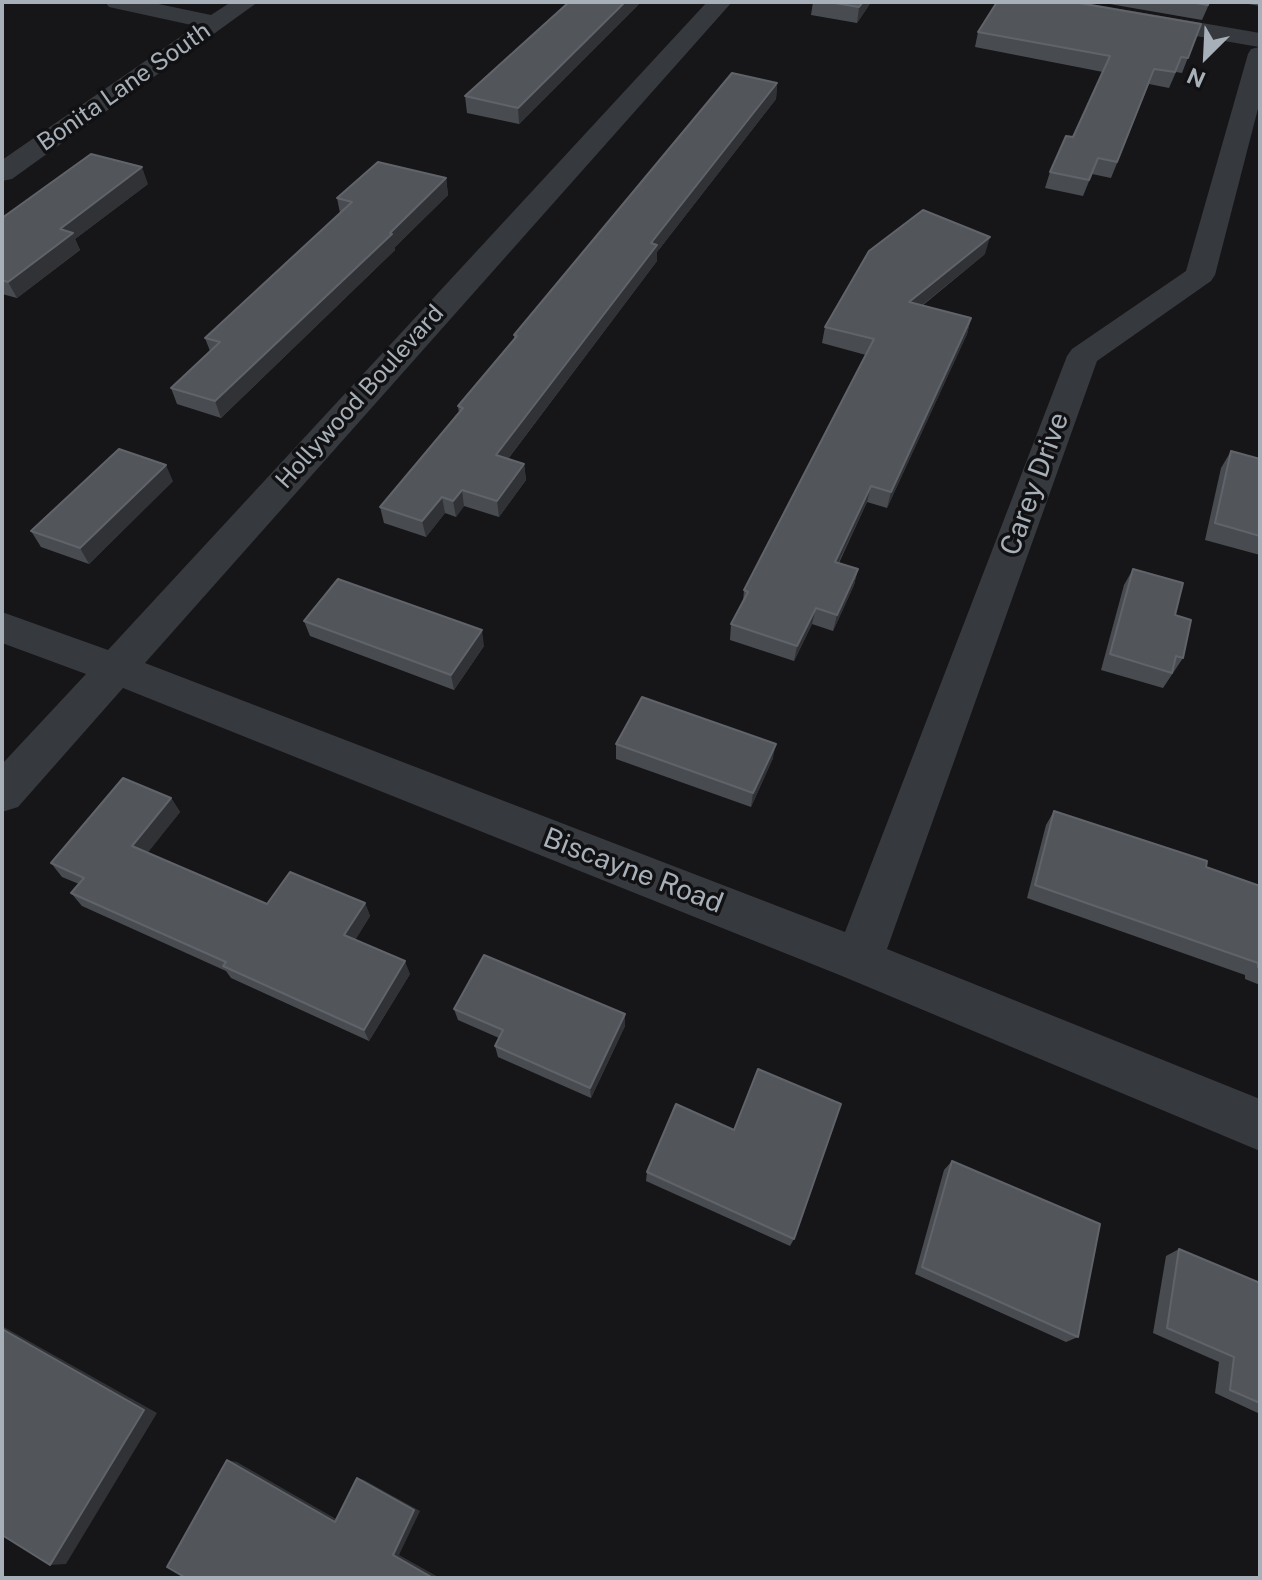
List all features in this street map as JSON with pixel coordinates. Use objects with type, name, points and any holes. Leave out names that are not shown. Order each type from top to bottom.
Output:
[{"type":"street","points":[[117,2],[214,23]]},
{"type":"street","name":"Bonita Lane South","points":[[2,173],[246,2]]},
{"type":"street","name":"Hollywood Boulevard","points":[[2,794],[720,2]]},
{"type":"street","points":[[1040,2],[1260,40]]},
{"type":"street","name":"Carey Drive","points":[[859,960],[1083,356],[1200,275],[1260,54]]},
{"type":"street","name":"Biscayne Road","points":[[2,627],[859,960],[1260,1125]]},
{"type":"building","points":[[569,2],[625,2],[518,108],[465,96]]},
{"type":"building","points":[[829,2],[863,2],[859,7]]},
{"type":"building","points":[[997,2],[1073,2],[1201,24],[1188,58],[1181,57],[1175,72],[1154,69],[1117,162],[1098,158],[1089,180],[1050,172],[1066,136],[1073,137],[1110,56],[978,32]]},
{"type":"building","points":[[732,73],[777,83],[651,243],[657,245],[496,455],[524,464],[497,501],[462,490],[453,501],[442,497],[422,521],[380,507],[463,408],[458,406],[517,336],[514,335]]},
{"type":"building","points":[[91,154],[142,167],[60,229],[73,233],[8,282],[2,280],[2,218]]},
{"type":"building","points":[[378,162],[446,178],[392,234],[215,401],[171,388],[220,342],[205,338],[352,202],[337,198]]},
{"type":"building","points":[[923,210],[990,237],[909,302],[971,318],[891,492],[871,486],[835,562],[858,569],[837,615],[816,608],[797,646],[731,624],[748,592],[744,590],[874,339],[825,327],[869,251]]},
{"type":"building","points":[[119,449],[166,465],[80,548],[31,531]]},
{"type":"building","points":[[1231,451],[1260,459],[1260,536],[1215,523]]},
{"type":"building","points":[[1133,569],[1183,583],[1175,615],[1191,620],[1183,658],[1176,656],[1172,673],[1110,654]]},
{"type":"building","points":[[338,579],[482,630],[451,675],[304,621]]},
{"type":"building","points":[[642,697],[776,744],[753,793],[616,744]]},
{"type":"building","points":[[123,778],[171,798],[132,846],[267,904],[290,872],[365,903],[344,935],[405,961],[364,1030],[223,966],[226,962],[71,893],[84,878],[51,863]]},
{"type":"building","points":[[1054,811],[1207,861],[1206,867],[1260,886],[1260,968],[1258,963],[1035,885]]},
{"type":"building","points":[[484,955],[625,1014],[590,1088],[495,1046],[503,1030],[454,1009]]},
{"type":"building","points":[[758,1069],[841,1104],[794,1239],[647,1172],[676,1104],[734,1130]]},
{"type":"building","points":[[952,1161],[1100,1224],[1078,1337],[922,1267]]},
{"type":"building","points":[[1179,1249],[1260,1283],[1260,1403],[1230,1390],[1234,1357],[1167,1328]]},
{"type":"building","points":[[2,1329],[144,1410],[50,1565],[2,1535]]},
{"type":"building","points":[[227,1460],[335,1522],[357,1478],[414,1510],[393,1555],[433,1578],[186,1578],[167,1567]]}]
